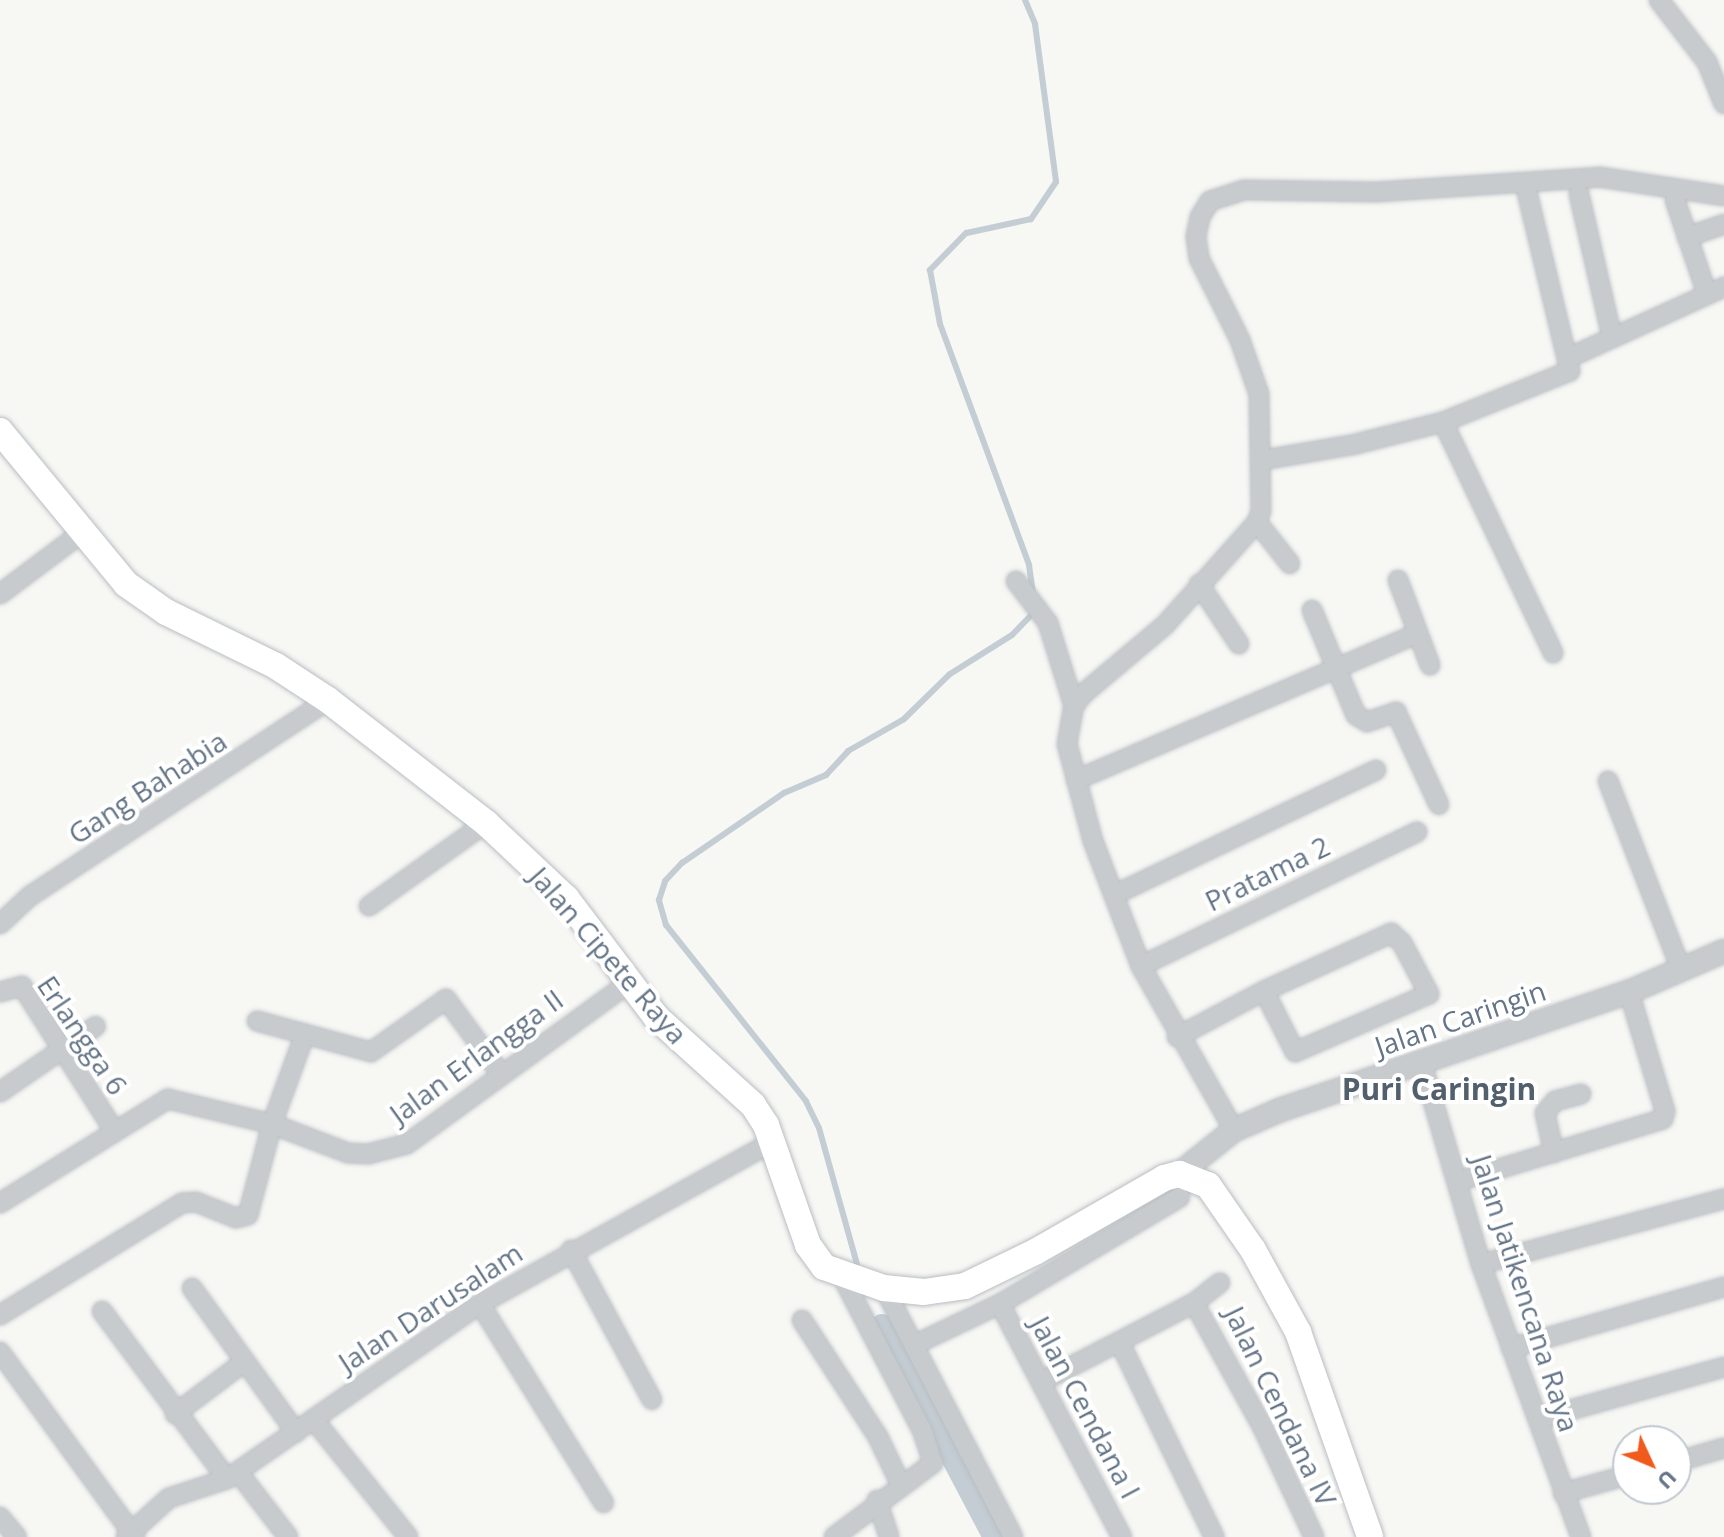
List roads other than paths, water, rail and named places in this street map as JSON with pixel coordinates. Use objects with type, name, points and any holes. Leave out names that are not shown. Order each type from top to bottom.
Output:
[{"type":"main road","name":"Jalan Cipete Raya","points":[[0,431],[80,534],[142,596],[253,652],[328,700],[486,823],[574,906],[656,1017],[753,1105],[771,1143],[815,1259],[842,1276],[884,1288],[924,1292],[965,1286],[1035,1252],[1127,1196],[1180,1186]]},
{"type":"main road","points":[[1180,1186],[1201,1180],[1215,1193],[1284,1305],[1311,1362],[1370,1537]]},
{"type":"street","points":[[1659,0],[1707,62],[1724,104]]},
{"type":"street","points":[[1074,706],[1165,625],[1257,522],[1263,460],[1259,394],[1240,340],[1199,258],[1196,236],[1210,201],[1244,190],[1376,192],[1599,177],[1724,196]]},
{"type":"street","points":[[1263,460],[1352,445],[1443,422],[1570,371],[1525,184]]},
{"type":"street","points":[[1579,194],[1612,337]]},
{"type":"street","points":[[1577,354],[1715,290],[1687,237],[1675,200]]},
{"type":"street","points":[[1687,237],[1724,224]]},
{"type":"street","points":[[1443,422],[1553,653]]},
{"type":"street","points":[[1257,522],[1290,564]]},
{"type":"street","points":[[0,594],[80,534]]},
{"type":"street","points":[[1398,580],[1430,665]]},
{"type":"street","points":[[1016,581],[1048,623],[1074,706],[1067,744],[1076,780],[1141,966],[1177,1037],[1234,1130]]},
{"type":"street","points":[[1199,584],[1239,644]]},
{"type":"street","points":[[1312,610],[1335,671],[1361,720],[1396,712],[1439,805]]},
{"type":"street","points":[[1076,780],[1417,634]]},
{"type":"street","name":"Gang Bahabia","points":[[0,924],[30,896],[328,700]]},
{"type":"street","points":[[1116,894],[1376,770]]},
{"type":"street","points":[[1608,781],[1681,969]]},
{"type":"street","points":[[369,906],[486,823]]},
{"type":"street","name":"Pratama 2","points":[[1141,966],[1417,832]]},
{"type":"street","points":[[1177,1037],[1264,991],[1391,933],[1402,943],[1429,994],[1295,1052],[1264,991]]},
{"type":"street","name":"Jalan Caringin","points":[[1180,1186],[1234,1130],[1629,992],[1724,951]]},
{"type":"street","name":"Jalan Erlangga II","points":[[0,1203],[168,1099],[272,1124],[348,1153],[387,1151],[407,1144],[631,981]]},
{"type":"street","name":"Erlangga 6","points":[[0,991],[22,986],[115,1132]]},
{"type":"street","points":[[1459,1181],[1657,1123],[1664,1116],[1629,992]]},
{"type":"street","points":[[257,1021],[371,1052],[446,999],[501,1074]]},
{"type":"street","points":[[0,1092],[96,1026]]},
{"type":"street","points":[[0,1315],[182,1203],[196,1202],[236,1218],[248,1215],[272,1124],[305,1034]]},
{"type":"street","name":"Jalan Jatikencana Raya","points":[[1422,1064],[1481,1264],[1581,1537]]},
{"type":"street","points":[[1554,1153],[1545,1113],[1555,1101],[1581,1094]]},
{"type":"street","name":"Jalan Darusalam","points":[[131,1536],[169,1498],[232,1475],[314,1420],[365,1379],[480,1304],[571,1250],[771,1143]]},
{"type":"street","points":[[916,1344],[1000,1304],[1180,1186]]},
{"type":"street","points":[[1481,1264],[1724,1199]]},
{"type":"street","points":[[571,1250],[652,1400]]},
{"type":"street","points":[[834,1537],[877,1500],[933,1463],[932,1454],[842,1276]]},
{"type":"street","points":[[1041,1382],[1194,1303],[1220,1283]]},
{"type":"street","points":[[1511,1348],[1724,1287]]},
{"type":"street","points":[[192,1288],[296,1432]]},
{"type":"street","points":[[884,1288],[916,1344],[1013,1537]]},
{"type":"street","name":"Jalan Cendana IV","points":[[1194,1303],[1257,1414],[1314,1537]]},
{"type":"street","points":[[480,1304],[604,1503]]},
{"type":"street","name":"Jalan Cendana I","points":[[1000,1304],[1122,1537]]},
{"type":"street","points":[[102,1311],[175,1414],[288,1537]]},
{"type":"street","points":[[802,1320],[878,1437],[900,1483]]},
{"type":"street","points":[[1120,1343],[1214,1537]]},
{"type":"street","points":[[0,1352],[131,1536]]},
{"type":"street","points":[[175,1414],[244,1362]]},
{"type":"street","points":[[1538,1419],[1724,1367]]},
{"type":"street","points":[[314,1420],[408,1537]]},
{"type":"street","points":[[1692,1457],[1724,1448]]},
{"type":"street","points":[[1563,1493],[1612,1479]]},
{"type":"street","points":[[877,1500],[889,1537]]},
{"type":"street","points":[[0,1517],[17,1537]]},
{"type":"waterway","points":[[1025,0],[1035,24],[1056,182],[1031,219],[966,233],[930,270],[940,324],[1029,565],[1033,593]]},
{"type":"waterway","points":[[857,1264],[819,1128],[806,1101],[666,925],[659,900],[665,881],[682,863],[784,793],[826,775],[848,751],[904,719],[950,674],[1012,635],[1035,611]]},
{"type":"waterway","points":[[882,1325],[994,1537]]},
{"type":"district","name":"Puri Caringin","points":[[1439,1089]]}]
